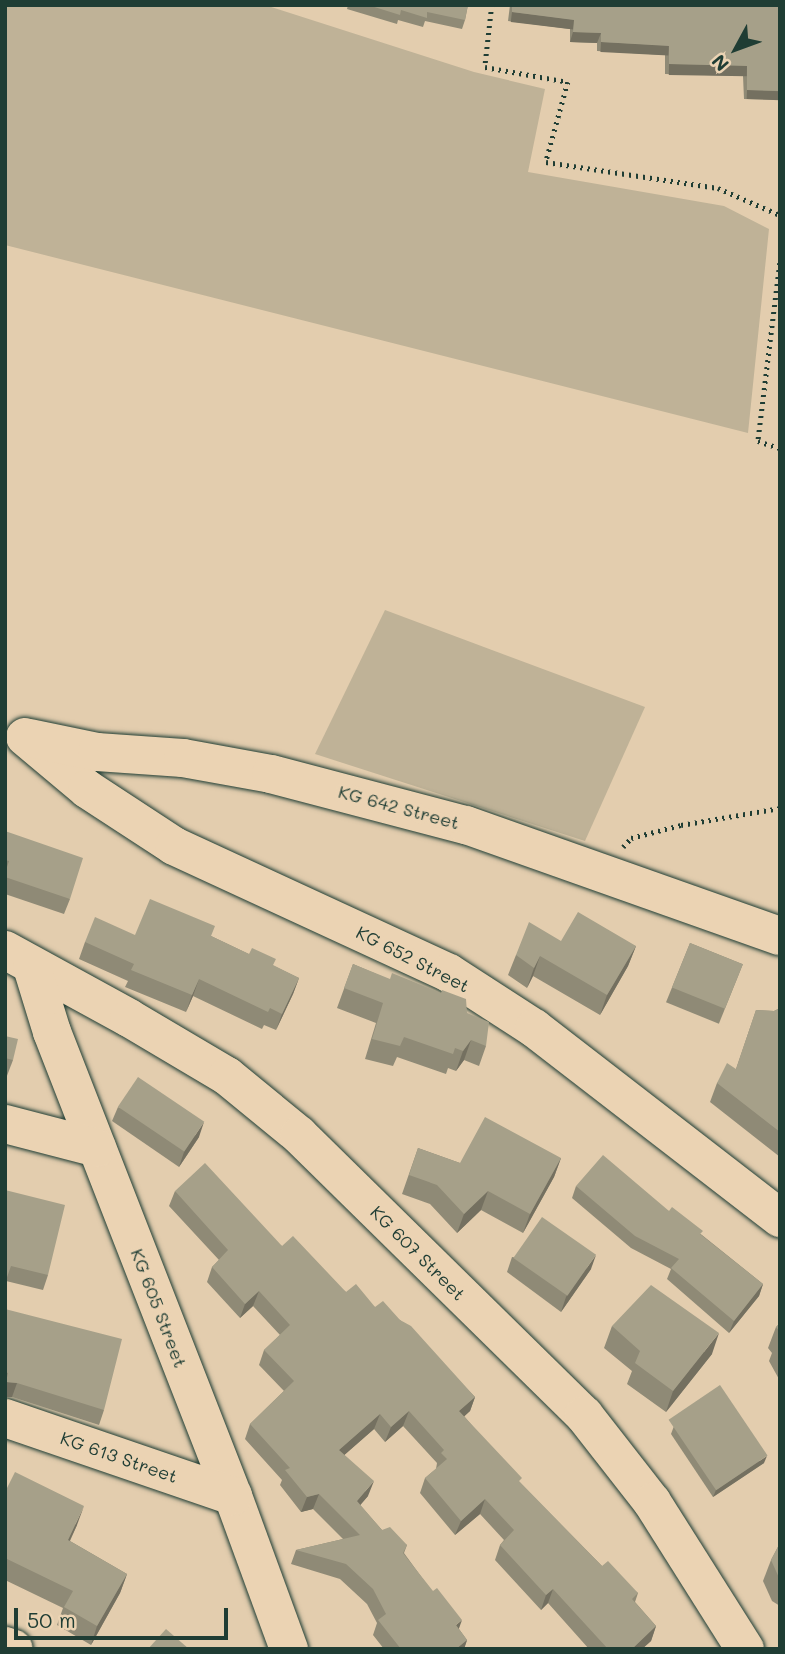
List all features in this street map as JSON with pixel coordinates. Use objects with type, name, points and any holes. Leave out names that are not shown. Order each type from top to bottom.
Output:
[{"type":"street","name":"KG 642 Street","points":[[15,734],[97,752],[183,758],[271,774],[466,825],[780,936]]},
{"type":"street","name":"KG 652 Street","points":[[15,734],[87,789],[174,846],[449,973],[534,1028],[780,1218]]},
{"type":"street","name":"KG 605 Street","points":[[19,959],[52,1032],[233,1496],[289,1649]]},
{"type":"street","name":"KG 607 Street","points":[[19,959],[129,1018],[226,1076],[299,1135],[584,1415],[652,1502],[745,1649]]},
{"type":"street","points":[[5,1124],[97,1148]]},
{"type":"street","name":"KG 613 Street","points":[[5,1418],[233,1496]]},
{"type":"street","points":[[5,1646],[15,1649]]},
{"type":"path","points":[[492,5],[485,67],[568,82],[546,162],[718,188],[780,215]]},
{"type":"path","points":[[780,263],[758,441],[780,448]]},
{"type":"path","points":[[603,873],[631,838],[681,825],[780,808]]},
{"type":"shaded area","points":[[5,5],[265,5],[474,72],[545,89],[528,172],[724,206],[769,229],[748,433],[5,245]]},
{"type":"shaded area","points":[[385,610],[645,707],[585,841],[315,754]]},
{"type":"building","points":[[368,5],[468,5],[465,20],[427,12],[427,18],[401,10],[400,15]]},
{"type":"building","points":[[512,5],[780,5],[780,91],[747,90],[747,66],[669,64],[669,46],[601,42],[601,33],[573,32],[574,20],[512,12]]},
{"type":"building","points":[[5,831],[83,858],[70,899],[5,877],[9,861],[5,860]]},
{"type":"building","points":[[150,899],[215,926],[211,936],[249,954],[252,948],[276,959],[273,965],[299,978],[282,1014],[270,1008],[268,1012],[199,979],[192,995],[131,970],[134,964],[85,942],[95,917],[135,935]]},
{"type":"building","points":[[578,912],[636,946],[607,995],[540,956],[534,968],[516,955],[529,922],[561,941]]},
{"type":"building","points":[[690,943],[743,964],[725,1009],[672,988]]},
{"type":"building","points":[[353,964],[390,979],[392,973],[441,993],[442,990],[466,999],[467,1013],[489,1022],[486,1046],[471,1040],[463,1051],[455,1048],[453,1054],[404,1037],[400,1046],[372,1039],[383,1003],[344,988]]},
{"type":"building","points":[[780,1008],[780,1132],[717,1083],[727,1063],[736,1069],[756,1010],[774,1011]]},
{"type":"building","points":[[5,1036],[18,1039],[13,1060],[5,1058]]},
{"type":"building","points":[[138,1077],[204,1122],[184,1152],[118,1107]]},
{"type":"building","points":[[485,1117],[561,1158],[530,1214],[488,1191],[464,1214],[437,1185],[409,1175],[418,1148],[460,1163]]},
{"type":"building","points":[[603,1155],[669,1211],[672,1207],[703,1231],[700,1234],[763,1284],[734,1321],[671,1268],[679,1259],[635,1236],[576,1186]]},
{"type":"building","points":[[205,1163],[282,1246],[293,1236],[346,1292],[356,1284],[375,1307],[383,1301],[400,1320],[411,1326],[475,1397],[459,1411],[522,1478],[519,1481],[602,1566],[608,1561],[638,1593],[632,1599],[656,1626],[632,1649],[608,1649],[553,1589],[546,1595],[500,1545],[514,1530],[485,1499],[461,1521],[425,1478],[447,1459],[441,1453],[444,1450],[409,1411],[391,1427],[380,1414],[339,1450],[374,1481],[357,1501],[382,1530],[390,1527],[407,1545],[403,1553],[433,1591],[437,1588],[462,1620],[456,1625],[467,1640],[456,1649],[401,1649],[378,1620],[386,1614],[373,1589],[346,1564],[296,1550],[360,1535],[319,1494],[307,1497],[285,1470],[290,1468],[250,1424],[294,1381],[264,1350],[290,1325],[259,1291],[245,1304],[212,1267],[228,1250],[175,1191]]},
{"type":"building","points":[[5,1190],[65,1205],[48,1275],[11,1266],[5,1283]]},
{"type":"building","points":[[542,1217],[596,1255],[567,1296],[513,1258]]},
{"type":"building","points":[[651,1285],[719,1333],[673,1391],[635,1363],[640,1351],[612,1326]]},
{"type":"building","points":[[5,1309],[122,1339],[104,1410],[6,1382],[8,1373],[5,1372]]},
{"type":"building","points":[[720,1385],[768,1455],[716,1490],[669,1420]]},
{"type":"building","points":[[15,1472],[84,1506],[68,1540],[127,1574],[97,1626],[64,1607],[73,1591],[5,1558],[5,1492]]},
{"type":"building","points":[[780,1543],[780,1580],[771,1560]]},
{"type":"building","points":[[166,1629],[189,1649],[148,1649]]}]
